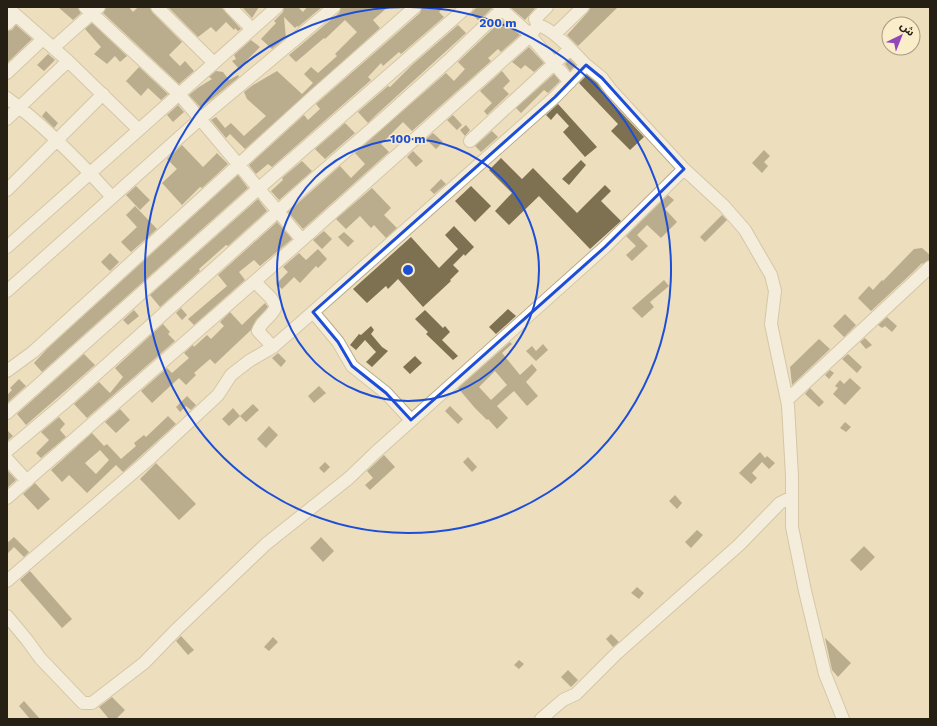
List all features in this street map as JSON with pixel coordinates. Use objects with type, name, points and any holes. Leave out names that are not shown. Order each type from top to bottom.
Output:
[{"type":"street","points":[[157,7],[214,63]]},
{"type":"street","points":[[230,7],[252,29]]},
{"type":"street","points":[[7,247],[277,7]]},
{"type":"street","points":[[7,291],[200,119],[334,7]]},
{"type":"street","points":[[7,371],[33,352],[239,166],[315,95],[415,7]]},
{"type":"street","points":[[7,413],[467,7]]},
{"type":"street","points":[[547,7],[535,19],[538,25],[546,27],[555,34],[602,78],[611,90],[684,169],[724,206],[745,230],[771,275],[775,291],[771,324],[788,399],[792,476],[792,527],[805,592],[825,674],[843,719]]},
{"type":"street","points":[[555,34],[583,7]]},
{"type":"street","points":[[7,451],[63,404],[449,60],[500,8],[522,27],[570,82]]},
{"type":"street","points":[[53,48],[92,9],[178,94],[302,240]]},
{"type":"street","points":[[7,24],[12,11],[68,61],[138,129]]},
{"type":"street","points":[[7,498],[255,282],[530,36],[538,25]]},
{"type":"street","points":[[10,66],[44,39]]},
{"type":"street","points":[[470,141],[570,49]]},
{"type":"street","points":[[7,119],[68,61]]},
{"type":"street","points":[[7,581],[148,460],[218,395],[231,375],[249,361],[273,347],[313,312],[570,82],[586,64]]},
{"type":"street","points":[[7,190],[102,94]]},
{"type":"street","points":[[7,98],[19,107],[90,173],[112,197]]},
{"type":"street","points":[[7,616],[40,658],[83,703],[92,703],[144,663],[177,629],[266,544],[349,478],[411,420],[605,247],[684,169]]},
{"type":"street","points":[[788,399],[930,267]]},
{"type":"street","points":[[255,282],[276,306],[273,314],[261,324],[258,331],[273,347]]},
{"type":"street","points":[[313,312],[338,342],[352,366],[386,393],[411,420]]},
{"type":"street","points":[[7,459],[27,481]]},
{"type":"street","points":[[541,719],[562,700],[576,694],[616,654],[739,545],[780,503],[792,497]]},
{"type":"highlighted area","points":[[586,65],[602,78],[684,169],[605,247],[411,420],[386,393],[352,366],[338,342],[313,312],[555,97]]},
{"type":"building","points":[[58,7],[78,7],[81,13],[73,20]]},
{"type":"building","points":[[106,7],[129,7],[133,12],[138,7],[150,7],[152,12],[182,42],[169,55],[180,66],[185,61],[194,71],[179,84],[103,13]]},
{"type":"building","points":[[168,7],[221,7],[241,29],[238,31],[235,28],[234,30],[226,22],[216,32],[211,27],[198,37]]},
{"type":"building","points":[[242,7],[259,7],[252,18]]},
{"type":"building","points":[[284,7],[298,7],[303,12],[307,7],[322,7],[295,28],[284,17],[286,38],[272,49],[261,39],[276,23],[274,21],[283,12]]},
{"type":"building","points":[[341,7],[388,7],[373,20],[380,28],[245,149],[230,134],[226,138],[211,120],[216,117],[225,128],[231,123],[244,136],[266,116],[247,99],[244,92],[253,85],[277,71],[302,94],[313,83],[304,74],[311,67],[318,73],[337,56],[335,54],[357,32],[345,20],[325,39],[324,38],[296,62],[289,55],[339,13]]},
{"type":"building","points":[[422,7],[444,7],[439,12],[444,17],[401,54],[399,52],[383,66],[381,63],[368,77],[371,80],[272,167],[268,164],[256,174],[249,165],[304,115],[308,120],[320,109],[316,104],[420,13]]},
{"type":"building","points":[[477,7],[492,8],[479,21],[471,13]]},
{"type":"building","points":[[510,7],[536,7],[525,20]]},
{"type":"building","points":[[591,7],[618,7],[578,46],[567,35]]},
{"type":"building","points":[[502,20],[520,35],[501,52],[498,49],[488,58],[491,61],[412,131],[403,122],[381,144],[389,152],[303,229],[288,212],[340,166],[351,178],[365,164],[355,153],[446,73],[454,81],[465,69],[458,62]]},
{"type":"building","points":[[92,23],[127,56],[120,62],[115,56],[107,64],[94,54],[101,47],[85,29]]},
{"type":"building","points":[[16,25],[32,39],[7,63],[7,31],[12,30]]},
{"type":"building","points":[[458,25],[466,33],[368,123],[358,112],[388,86],[390,87],[412,65]]},
{"type":"building","points":[[251,40],[260,47],[246,61],[240,70],[232,61],[236,59],[234,55]]},
{"type":"building","points":[[529,47],[544,63],[534,72],[525,65],[521,69],[512,62]]},
{"type":"building","points":[[48,54],[55,60],[44,71],[37,65]]},
{"type":"building","points":[[570,59],[576,65],[570,71],[565,64]]},
{"type":"building","points":[[139,67],[168,94],[161,100],[148,88],[141,96],[126,81]]},
{"type":"building","points":[[216,71],[223,72],[229,80],[238,75],[239,77],[201,108],[189,95],[212,79],[209,77]]},
{"type":"building","points":[[502,71],[510,81],[503,88],[509,94],[487,115],[484,111],[492,103],[480,91]]},
{"type":"building","points":[[554,74],[560,81],[548,93],[544,90],[521,113],[516,108]]},
{"type":"building","points":[[587,75],[597,83],[605,95],[644,137],[630,150],[611,131],[618,124],[579,83]]},
{"type":"building","points":[[558,104],[597,147],[585,157],[563,132],[569,126],[557,113],[551,120],[546,115]]},
{"type":"building","points":[[178,105],[184,112],[173,122],[167,115]]},
{"type":"building","points":[[46,111],[58,123],[54,128],[42,116]]},
{"type":"building","points":[[453,115],[462,125],[457,130],[447,120]]},
{"type":"building","points":[[345,123],[355,133],[325,159],[315,149]]},
{"type":"building","points":[[466,125],[470,130],[465,136],[460,130]]},
{"type":"building","points":[[492,131],[498,137],[481,152],[475,146]]},
{"type":"building","points":[[433,133],[443,142],[436,149],[426,139]]},
{"type":"building","points":[[182,145],[203,167],[217,153],[228,164],[202,188],[200,187],[182,205],[162,183],[177,169],[167,159]]},
{"type":"building","points":[[764,150],[770,156],[764,162],[768,166],[762,173],[752,163]]},
{"type":"building","points":[[413,151],[423,161],[416,167],[407,157]]},
{"type":"building","points":[[501,158],[522,179],[533,168],[577,213],[605,185],[611,191],[601,201],[621,221],[590,249],[539,196],[509,225],[495,211],[512,193],[489,170]]},
{"type":"building","points":[[581,160],[586,165],[569,185],[562,179]]},
{"type":"building","points":[[302,161],[312,171],[279,200],[271,191],[283,180],[282,178]]},
{"type":"building","points":[[238,175],[248,188],[42,372],[34,363],[47,349]]},
{"type":"building","points":[[441,179],[446,184],[434,194],[430,190]]},
{"type":"building","points":[[136,186],[150,200],[140,210],[126,195]]},
{"type":"building","points":[[471,186],[491,206],[475,222],[455,201]]},
{"type":"building","points":[[372,188],[391,208],[384,215],[397,228],[386,238],[374,225],[371,228],[360,216],[346,229],[336,219]]},
{"type":"building","points":[[668,195],[674,200],[665,209],[677,222],[661,238],[647,225],[637,235],[648,246],[632,261],[626,255],[636,246],[626,236]]},
{"type":"building","points":[[258,199],[267,211],[228,246],[226,245],[199,269],[200,271],[160,307],[150,295]]},
{"type":"building","points":[[135,206],[157,229],[131,252],[121,242],[137,227],[126,215]]},
{"type":"building","points":[[722,215],[727,220],[705,242],[700,237]]},
{"type":"building","points":[[277,222],[292,239],[260,266],[254,260],[239,272],[245,280],[194,325],[188,319],[227,286],[218,275]]},
{"type":"building","points":[[454,226],[474,247],[453,265],[459,271],[450,280],[451,281],[423,307],[398,279],[388,289],[386,286],[367,303],[353,289],[411,237],[439,268],[458,249],[445,235]]},
{"type":"building","points":[[324,231],[332,239],[322,249],[313,240]]},
{"type":"building","points":[[344,232],[354,241],[348,247],[338,237]]},
{"type":"building","points":[[922,248],[930,255],[930,260],[923,264],[922,263],[871,311],[858,298],[869,286],[873,290],[914,249]]},
{"type":"building","points":[[318,249],[327,259],[318,268],[316,266],[300,283],[294,277],[282,289],[276,284],[288,272],[283,267],[299,253],[306,260]]},
{"type":"building","points":[[110,253],[119,262],[110,271],[101,262]]},
{"type":"building","points":[[664,280],[669,286],[650,302],[654,307],[642,318],[632,308]]},
{"type":"building","points":[[265,303],[268,307],[256,320],[251,330],[215,364],[210,359],[194,373],[196,375],[186,385],[179,378],[152,403],[141,391],[167,368],[172,373],[189,358],[184,353],[193,345],[194,347],[207,335],[211,339],[224,326],[220,322],[230,312],[242,325]]},
{"type":"building","points":[[181,308],[187,315],[182,320],[176,313]]},
{"type":"building","points":[[508,309],[516,316],[496,334],[489,327]]},
{"type":"building","points":[[134,310],[139,316],[128,325],[123,320]]},
{"type":"building","points":[[425,310],[443,328],[445,326],[450,332],[442,340],[458,356],[453,360],[426,334],[428,332],[415,319]]},
{"type":"building","points":[[845,314],[856,325],[844,337],[833,326]]},
{"type":"building","points":[[887,317],[897,326],[892,332],[885,326],[882,328],[878,325]]},
{"type":"building","points":[[163,324],[170,332],[168,334],[175,341],[87,418],[74,404],[99,382],[110,393],[123,377],[115,368]]},
{"type":"building","points":[[371,326],[374,330],[371,334],[382,347],[388,351],[372,367],[366,362],[376,352],[365,340],[356,350],[350,345],[359,334],[361,335]]},
{"type":"building","points":[[865,338],[872,345],[866,349],[860,342]]},
{"type":"building","points":[[819,339],[830,349],[792,385],[790,367]]},
{"type":"building","points":[[510,342],[512,344],[502,353],[520,375],[532,364],[537,370],[526,382],[538,396],[527,406],[514,391],[497,406],[508,418],[497,429],[474,407],[458,388]],"holes":[[[495,371],[507,385],[491,400],[479,387]]]},
{"type":"building","points":[[543,344],[548,350],[536,361],[526,351],[532,346],[536,351]]},
{"type":"building","points":[[278,353],[286,361],[281,367],[272,358]]},
{"type":"building","points":[[84,354],[95,365],[26,425],[17,414]]},
{"type":"building","points":[[848,354],[862,367],[857,373],[842,359]]},
{"type":"building","points":[[415,356],[422,363],[410,374],[403,367]]},
{"type":"building","points":[[830,370],[834,373],[829,379],[825,375]]},
{"type":"building","points":[[850,378],[861,388],[845,405],[833,394],[838,388],[835,386],[840,380],[844,384]]},
{"type":"building","points":[[19,379],[26,386],[7,403],[7,395],[12,390],[10,388]]},
{"type":"building","points":[[319,386],[326,393],[314,403],[308,396]]},
{"type":"building","points":[[810,388],[824,402],[819,407],[805,394]]},
{"type":"building","points":[[187,396],[196,405],[191,410],[186,406],[180,412],[176,407]]},
{"type":"building","points":[[253,404],[259,410],[246,422],[240,416]]},
{"type":"building","points":[[450,406],[463,419],[458,424],[445,411]]},
{"type":"building","points":[[233,408],[240,416],[229,426],[222,419]]},
{"type":"building","points":[[120,409],[130,420],[116,433],[105,422]]},
{"type":"building","points":[[168,416],[176,424],[123,472],[116,465],[87,493],[69,475],[62,482],[51,470],[92,433],[104,446],[107,444],[121,459],[136,446],[134,443],[144,435],[146,437]],"holes":[[[100,450],[109,460],[96,474],[85,463]]]},
{"type":"building","points":[[59,417],[65,424],[60,430],[66,437],[41,458],[36,453],[49,440],[41,432]]},
{"type":"building","points":[[845,422],[851,427],[846,432],[840,428]]},
{"type":"building","points":[[269,426],[278,435],[266,448],[257,439]]},
{"type":"building","points":[[7,430],[13,436],[7,441]]},
{"type":"building","points":[[760,452],[765,458],[767,456],[775,463],[769,469],[762,462],[752,473],[757,478],[751,484],[739,473]]},
{"type":"building","points":[[384,455],[395,467],[370,490],[365,485],[373,478],[367,471]]},
{"type":"building","points":[[468,457],[477,467],[472,472],[463,462]]},
{"type":"building","points":[[325,462],[330,467],[324,473],[319,468]]},
{"type":"building","points":[[156,463],[196,504],[179,520],[140,479]]},
{"type":"building","points":[[7,470],[16,480],[7,488]]},
{"type":"building","points":[[35,483],[50,499],[38,510],[23,494]]},
{"type":"building","points":[[675,495],[682,503],[677,509],[669,501]]},
{"type":"building","points":[[697,530],[703,535],[691,548],[685,542]]},
{"type":"building","points":[[14,537],[29,552],[24,557],[14,547],[7,554],[7,543]]},
{"type":"building","points":[[321,537],[334,551],[323,562],[310,548]]},
{"type":"building","points":[[864,546],[875,557],[861,571],[850,560]]},
{"type":"building","points":[[30,571],[72,619],[62,628],[20,580]]},
{"type":"building","points":[[637,587],[644,593],[639,599],[631,593]]},
{"type":"building","points":[[611,634],[619,642],[613,647],[606,639]]},
{"type":"building","points":[[181,636],[194,650],[188,655],[176,641]]},
{"type":"building","points":[[273,637],[278,642],[269,651],[264,647]]},
{"type":"building","points":[[825,638],[851,663],[838,677],[832,670]]},
{"type":"building","points":[[519,660],[524,664],[519,669],[514,665]]},
{"type":"building","points":[[568,670],[578,680],[571,687],[561,677]]},
{"type":"building","points":[[112,697],[125,710],[116,719],[109,719],[99,707]]},
{"type":"building","points":[[24,701],[40,719],[30,719],[19,706]]}]
